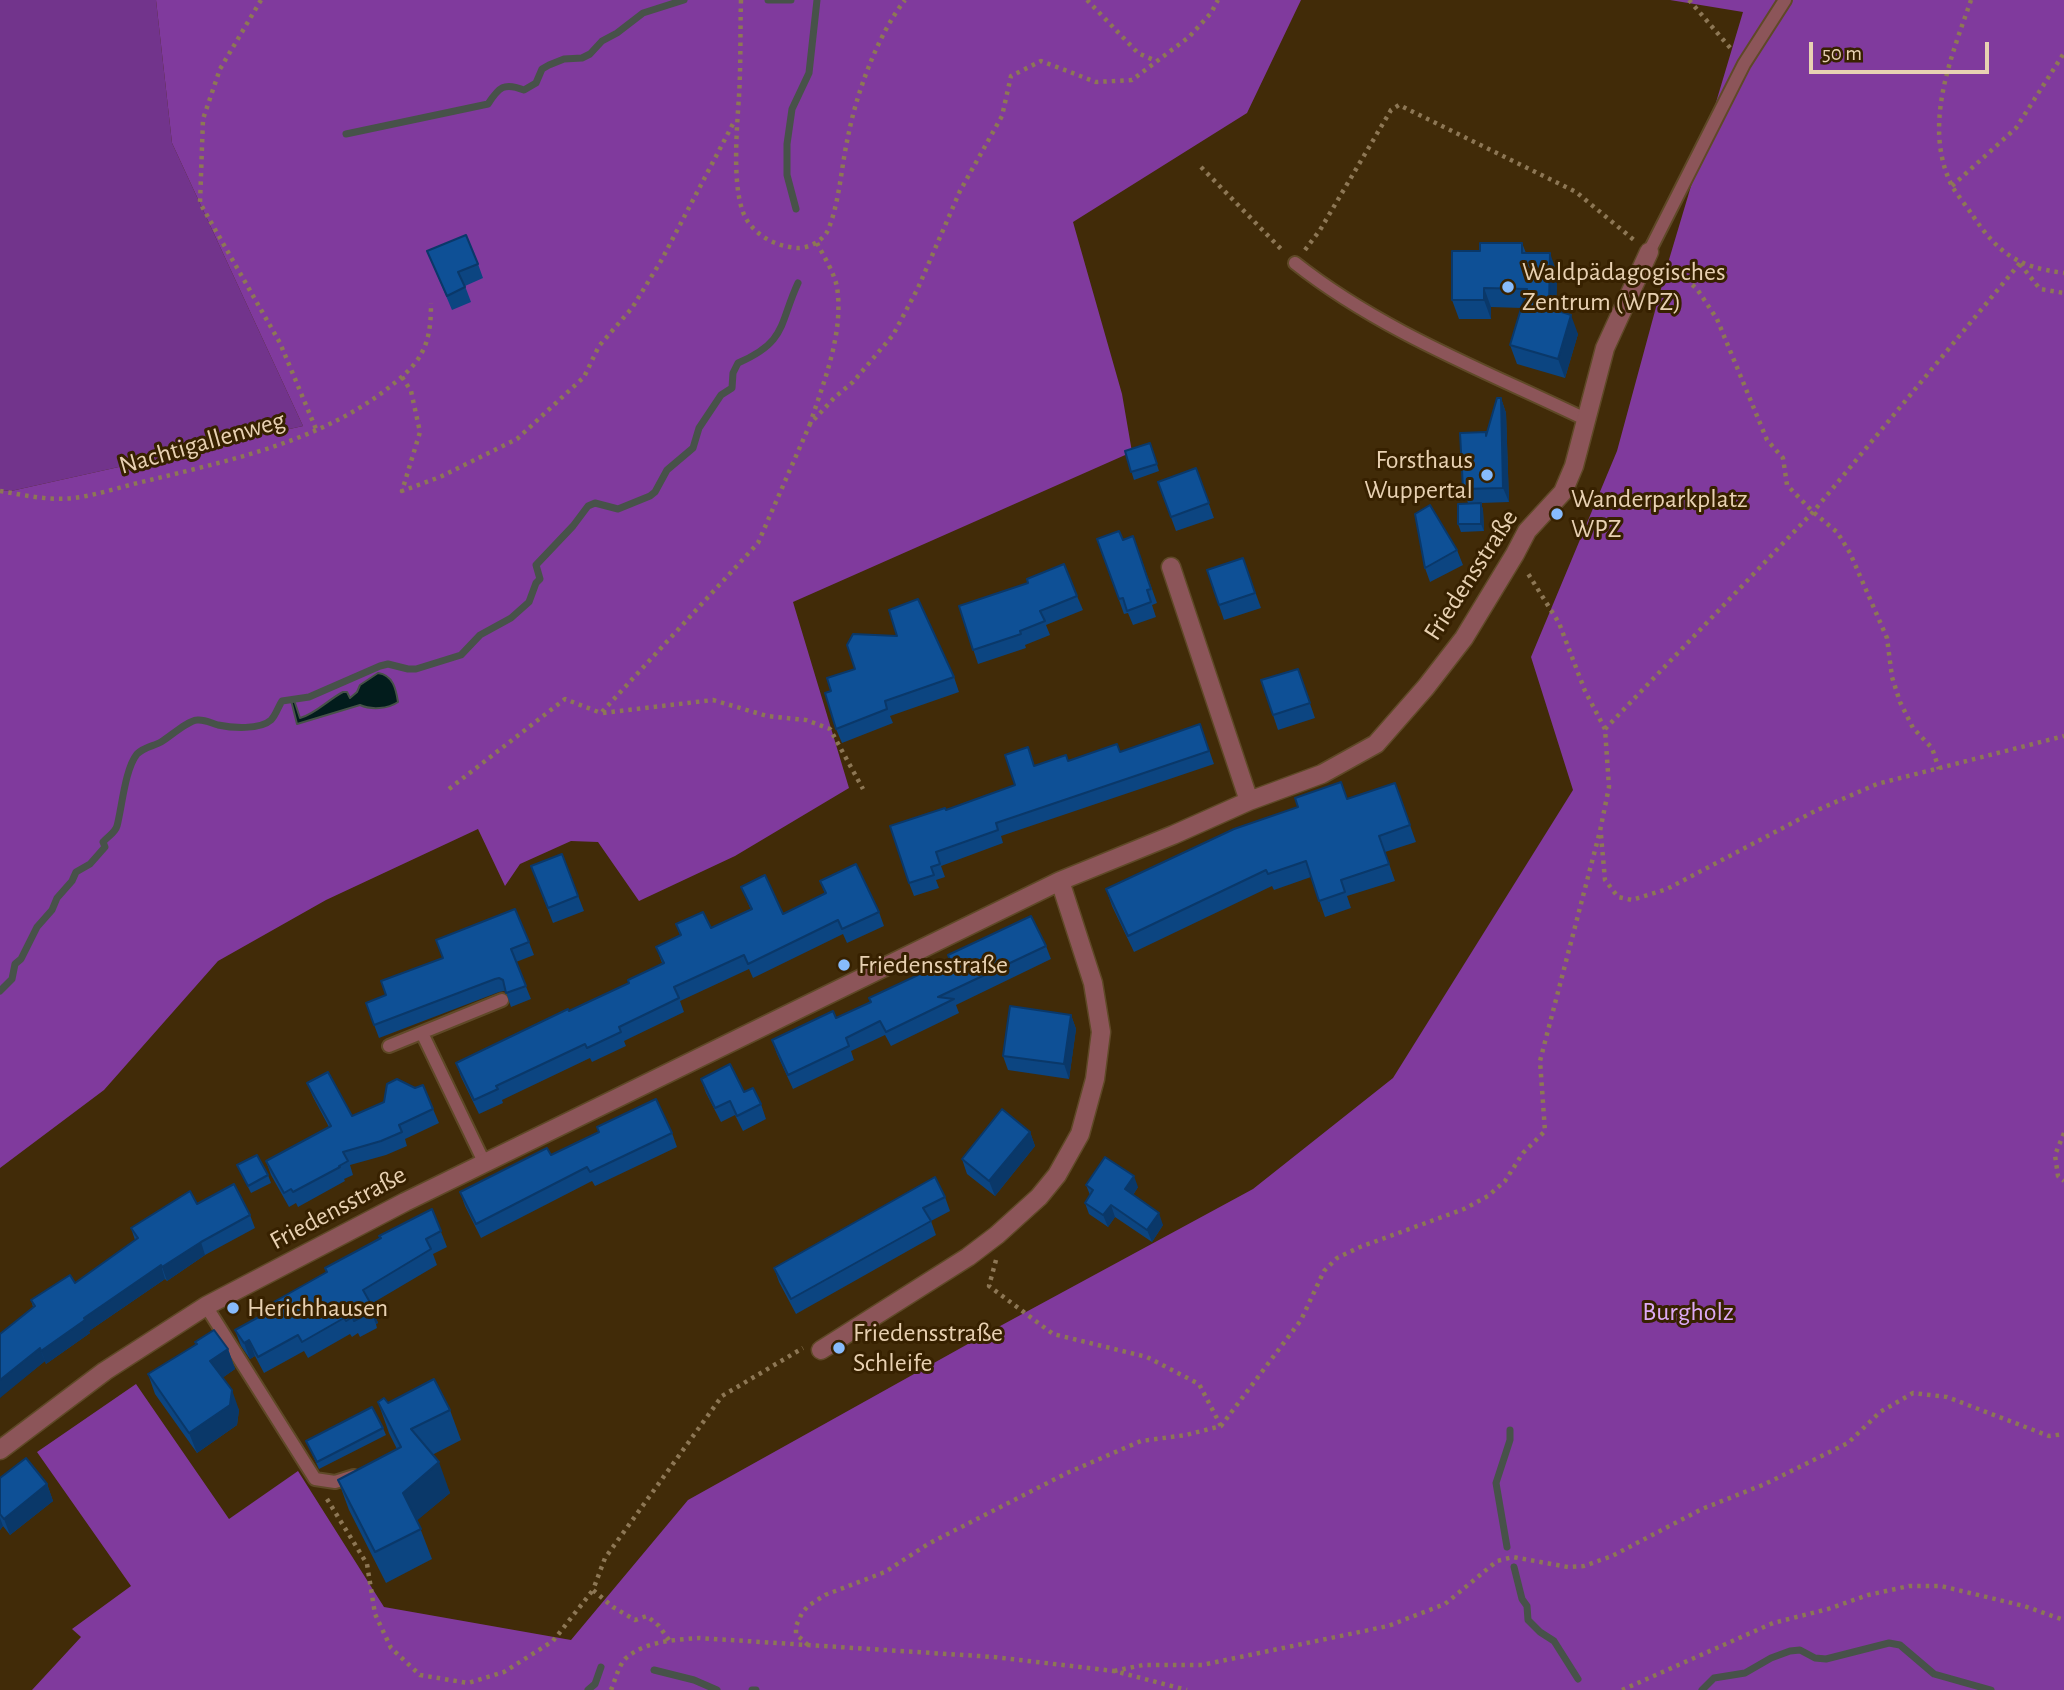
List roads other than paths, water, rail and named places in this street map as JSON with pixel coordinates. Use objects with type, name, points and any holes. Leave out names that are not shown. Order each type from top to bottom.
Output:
[{"type":"street","name":"Friedensstraße","points":[[0,1450],[105,1371],[206,1306],[484,1162],[1060,881],[1249,801],[1322,774],[1376,744],[1464,638],[1516,554],[1527,531],[1563,492],[1574,466],[1605,348],[1648,252]]},
{"type":"street","points":[[1171,567],[1249,801]]},
{"type":"street","points":[[821,1350],[968,1257],[997,1235],[1040,1197],[1057,1175],[1080,1134],[1095,1079],[1101,1032],[1093,983],[1060,881]]},
{"type":"lane","points":[[1648,252],[1744,64],[1785,0]]},
{"type":"lane","points":[[1295,263],[1327,289],[1412,337],[1587,420]]},
{"type":"lane","points":[[389,1046],[502,1000]]},
{"type":"lane","points":[[422,1033],[484,1162]]},
{"type":"lane","points":[[206,1306],[315,1479],[335,1482],[361,1473]]},
{"type":"water","points":[[378,673],[390,680],[398,702],[379,708],[360,705],[297,724],[291,700],[294,700],[300,718],[311,714],[343,692],[347,692],[350,698],[360,685]]},
{"type":"waterway","points":[[346,134],[488,104],[499,90],[507,86],[524,90],[536,83],[542,69],[549,65],[564,59],[582,58],[643,13],[684,0]]},
{"type":"waterway","points":[[768,0],[791,0]]},
{"type":"waterway","points":[[796,209],[787,175],[787,144],[792,109],[809,73],[817,0]]},
{"type":"waterway","points":[[0,991],[12,979],[15,964],[21,959],[37,927],[52,910],[57,898],[76,872],[90,864],[105,847],[103,842],[116,828],[127,778],[137,754],[193,721],[202,720],[231,727],[260,725],[271,720],[282,701],[309,697],[380,666],[388,664],[416,669],[461,655],[480,635],[511,618],[529,602],[540,579],[536,565],[588,506],[595,503],[618,509],[655,492],[667,470],[693,448],[699,428],[721,395],[732,388],[733,373],[738,363],[754,355],[774,339],[784,321],[798,283]]},
{"type":"waterway","points":[[1507,1547],[1496,1483],[1510,1440],[1510,1430]]},
{"type":"waterway","points":[[1514,1567],[1522,1599],[1527,1606],[1528,1620],[1554,1641],[1578,1679]]},
{"type":"waterway","points":[[1702,1690],[1714,1678],[1745,1673],[1790,1651],[1800,1650],[1815,1658],[1826,1659],[1889,1643],[1900,1645],[1934,1674],[1991,1690]]},
{"type":"waterway","points":[[588,1690],[595,1684],[601,1667]]},
{"type":"waterway","points":[[654,1670],[694,1680],[717,1690]]},
{"type":"place","name":"Waldpädagogisches Zentrum (WPZ)","points":[[1508,287]]},
{"type":"place","name":"Forsthaus Wuppertal","points":[[1487,475]]},
{"type":"place","name":"Wanderparkplatz WPZ","points":[[1557,514]]},
{"type":"place","name":"Friedensstraße","points":[[844,965]]},
{"type":"place","name":"Herichhausen","points":[[233,1308]]},
{"type":"place","name":"Friedensstraße Schleife","points":[[839,1348]]},
{"type":"park label","name":"Burgholz","points":[[1688,1312]]}]
